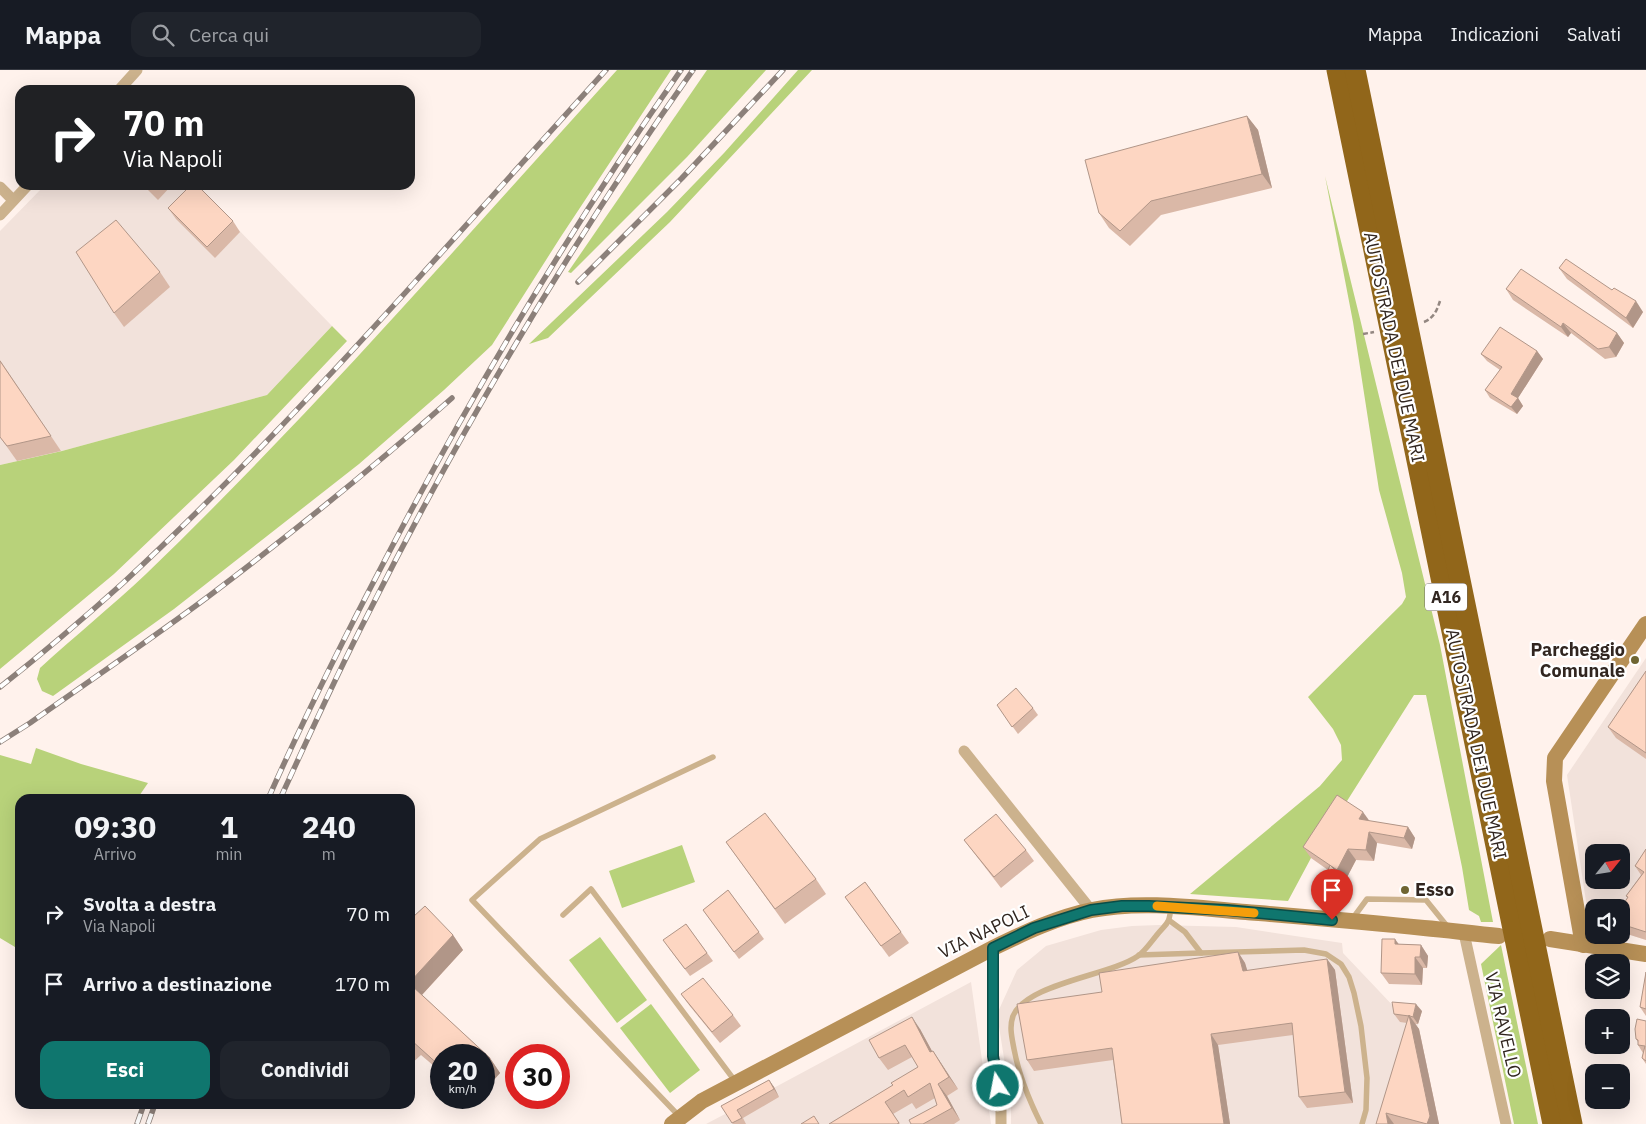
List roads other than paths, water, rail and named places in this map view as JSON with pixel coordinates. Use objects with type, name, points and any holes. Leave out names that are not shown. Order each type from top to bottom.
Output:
[{"type":"highway","name":"AUTOSTRADA DEI DUE MARI","points":[[1337,70],[1554,1124]]},
{"type":"highway","name":"AUTOSTRADA DEI DUE MARI","points":[[1355,70],[1572,1124]]},
{"type":"main road","points":[[1583,945],[1554,781],[1555,758],[1646,624]]},
{"type":"main road","name":"VIA NAPOLI","points":[[676,1121],[702,1101],[993,948],[1034,928],[1091,910],[1122,906],[1170,914],[1350,921],[1499,936]]},
{"type":"main road","points":[[1550,939],[1646,954]]},
{"type":"street","points":[[124,85],[137,70]]},
{"type":"street","points":[[0,186],[13,200]]},
{"type":"street","points":[[0,214],[23,190]]},
{"type":"street","points":[[964,751],[1091,910]]},
{"type":"street","name":"VIA RAVELLO","points":[[1457,932],[1506,1124]]},
{"type":"street","points":[[993,948],[993,1056],[1001,1101],[1001,1124]]},
{"type":"lane","points":[[676,1121],[472,900],[540,839],[713,757]]},
{"type":"lane","points":[[563,915],[591,889],[736,1083]]},
{"type":"lane","points":[[1350,921],[1367,899],[1426,900],[1457,932]]},
{"type":"lane","points":[[1041,1124],[1028,1099],[1016,1061],[1011,1030],[1014,1015],[1020,1006],[1044,990],[1119,966],[1139,955],[1170,914],[1201,952]]},
{"type":"lane","points":[[1139,955],[1304,950],[1326,954],[1341,964],[1349,977],[1361,1026],[1367,1078],[1366,1110],[1362,1124]]},
{"type":"railway","points":[[0,687],[123,583],[232,477],[371,330],[606,70]]},
{"type":"railway","points":[[270,794],[354,619],[453,434],[563,249],[681,70]]},
{"type":"railway","points":[[282,794],[322,707],[403,545],[480,406],[561,269],[648,135],[693,70]]},
{"type":"railway","points":[[578,282],[682,178],[783,70]]},
{"type":"railway","points":[[0,742],[30,723],[209,596],[332,499],[452,398]]},
{"type":"railway","points":[[137,1124],[142,1109]]},
{"type":"railway","points":[[148,1124],[153,1109]]},
{"type":"place","name":"Parcheggio Comunale","points":[[1635,660]]},
{"type":"place","name":"Esso","points":[[1405,890]]}]
